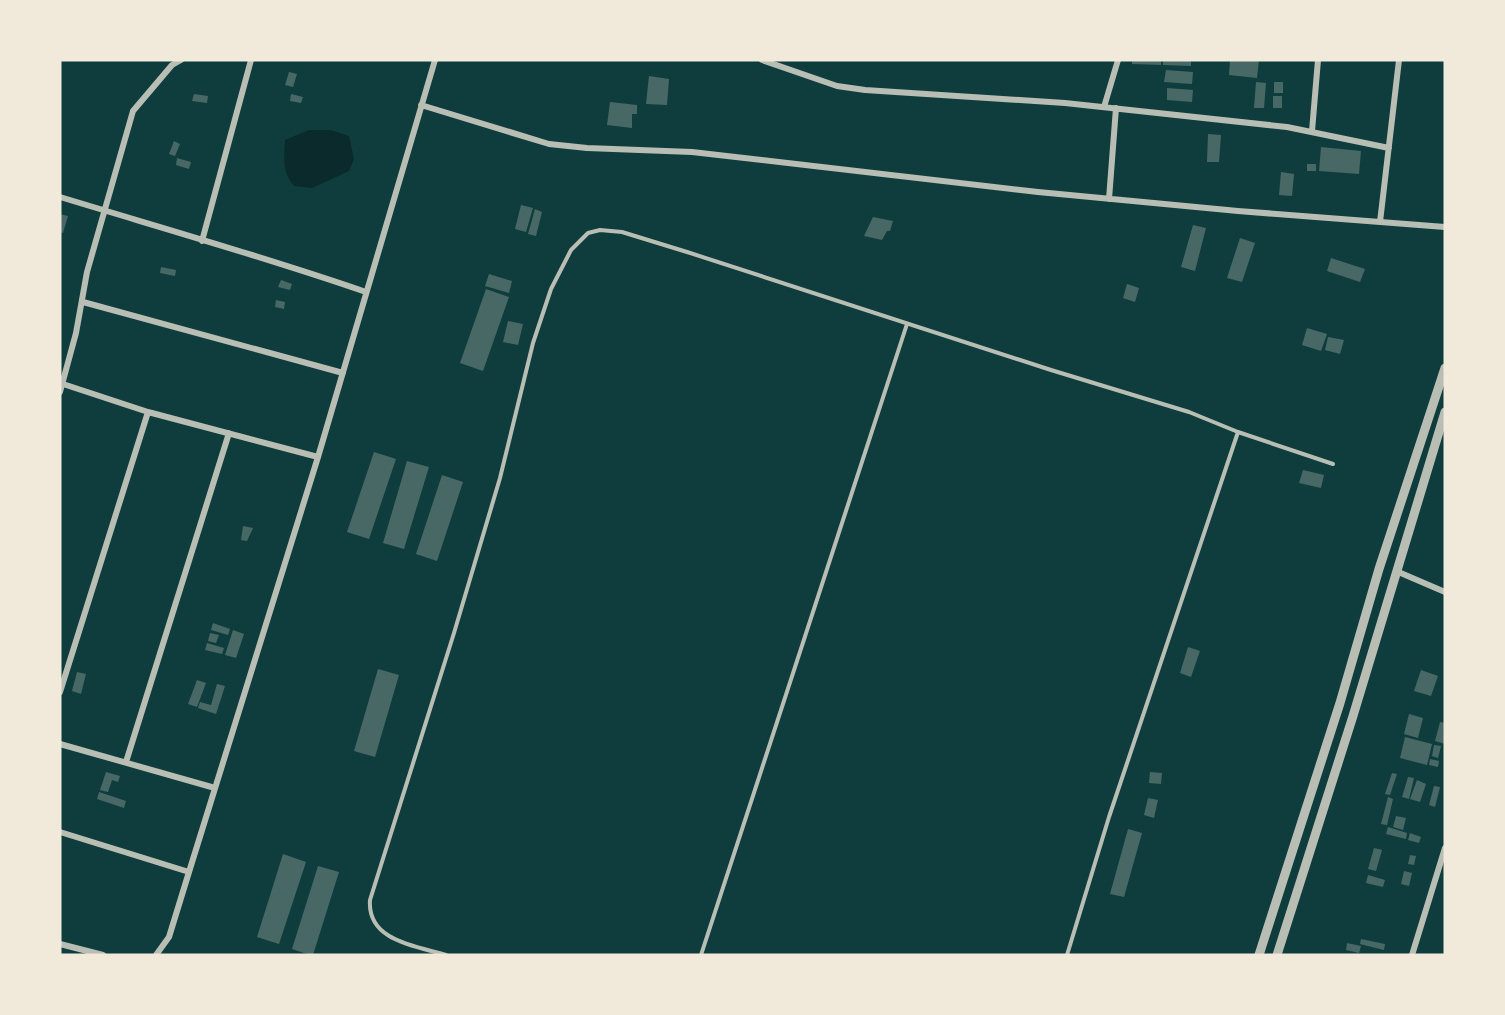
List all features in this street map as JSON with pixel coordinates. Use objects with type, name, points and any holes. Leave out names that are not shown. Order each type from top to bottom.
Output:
[{"type":"street","points":[[60,392],[83,302],[87,272],[133,111],[172,65],[181,60]]},
{"type":"street","points":[[202,241],[251,60]]},
{"type":"street","points":[[157,955],[169,937],[318,457],[435,60]]},
{"type":"street","points":[[762,60],[837,86],[865,90],[1031,100],[1287,126],[1389,148]]},
{"type":"street","points":[[1104,107],[1119,60]]},
{"type":"street","points":[[1312,131],[1318,60]]},
{"type":"street","points":[[1380,222],[1399,60]]},
{"type":"street","points":[[421,105],[549,144],[587,148],[693,152],[1109,199],[1445,227]]},
{"type":"street","points":[[1109,199],[1116,108]]},
{"type":"street","points":[[60,197],[295,267],[366,292]]},
{"type":"street","points":[[83,302],[343,373]]},
{"type":"street","points":[[1259,955],[1340,703],[1379,569],[1445,368]]},
{"type":"street","points":[[63,384],[148,412],[318,457]]},
{"type":"street","points":[[60,692],[148,412]]},
{"type":"street","points":[[1277,955],[1353,716],[1445,412]]},
{"type":"street","points":[[126,762],[229,433]]},
{"type":"street","points":[[1396,571],[1445,592]]},
{"type":"street","points":[[60,744],[215,788]]},
{"type":"street","points":[[60,832],[189,872]]},
{"type":"street","points":[[1412,955],[1445,848]]},
{"type":"street","points":[[60,944],[103,955]]},
{"type":"lane","points":[[446,955],[395,940],[381,931],[369,910],[370,900],[500,478],[533,343],[551,289],[571,250],[588,233],[600,230],[622,232],[1189,412],[1238,432],[1334,464]]},
{"type":"lane","points":[[701,955],[907,324]]},
{"type":"lane","points":[[1067,955],[1109,817],[1238,432]]},
{"type":"water","points":[[309,130],[330,130],[349,136],[354,159],[349,171],[312,188],[294,186],[287,175],[284,159],[285,140]]},
{"type":"building","points":[[1132,60],[1161,60],[1161,65],[1132,64]]},
{"type":"building","points":[[1163,60],[1191,60],[1191,66],[1163,65]]},
{"type":"building","points":[[1230,60],[1259,60],[1257,78],[1229,75]]},
{"type":"building","points":[[1166,70],[1193,72],[1192,84],[1164,82]]},
{"type":"building","points":[[289,72],[297,74],[293,87],[285,85]]},
{"type":"building","points":[[649,76],[669,79],[667,105],[646,104]]},
{"type":"building","points":[[1256,82],[1266,83],[1264,108],[1254,108]]},
{"type":"building","points":[[1274,82],[1283,82],[1283,93],[1274,93]]},
{"type":"building","points":[[1167,88],[1193,90],[1192,102],[1167,100]]},
{"type":"building","points":[[194,94],[208,96],[207,103],[192,101]]},
{"type":"building","points":[[291,94],[303,97],[301,103],[290,101]]},
{"type":"building","points":[[1273,96],[1282,96],[1282,108],[1273,108]]},
{"type":"building","points":[[610,102],[637,105],[637,114],[632,114],[632,128],[607,125]]},
{"type":"building","points":[[1208,134],[1221,135],[1219,162],[1207,162]]},
{"type":"building","points":[[174,141],[180,144],[175,156],[169,154]]},
{"type":"building","points":[[1321,147],[1361,151],[1359,174],[1319,171]]},
{"type":"building","points":[[177,158],[191,162],[189,169],[176,165]]},
{"type":"building","points":[[1307,164],[1316,164],[1316,171],[1307,171]]},
{"type":"building","points":[[1281,172],[1294,174],[1292,196],[1279,195]]},
{"type":"building","points":[[521,205],[533,208],[526,232],[515,229]]},
{"type":"building","points":[[535,209],[542,212],[536,236],[528,234]]},
{"type":"building","points":[[60,214],[68,216],[63,233],[60,232]]},
{"type":"building","points":[[873,217],[893,221],[890,231],[887,231],[882,240],[864,236]]},
{"type":"building","points":[[1193,225],[1206,228],[1195,271],[1181,267]]},
{"type":"building","points":[[1240,238],[1255,243],[1242,282],[1227,278]]},
{"type":"building","points":[[1331,258],[1365,269],[1360,282],[1327,271]]},
{"type":"building","points":[[161,267],[176,270],[175,276],[160,273]]},
{"type":"building","points":[[489,274],[512,281],[509,293],[485,286]]},
{"type":"building","points":[[281,280],[292,284],[290,290],[278,287]]},
{"type":"building","points":[[1127,284],[1139,288],[1135,302],[1123,298]]},
{"type":"building","points":[[486,289],[509,297],[483,371],[460,363]]},
{"type":"building","points":[[276,300],[285,302],[284,309],[275,307]]},
{"type":"building","points":[[508,321],[523,324],[518,345],[503,342]]},
{"type":"building","points":[[1307,328],[1327,334],[1321,351],[1302,345]]},
{"type":"building","points":[[1328,337],[1344,340],[1340,354],[1325,350]]},
{"type":"building","points":[[374,452],[396,459],[369,539],[347,532]]},
{"type":"building","points":[[407,461],[429,467],[404,549],[383,543]]},
{"type":"building","points":[[1303,470],[1324,475],[1321,488],[1299,483]]},
{"type":"building","points":[[442,475],[463,482],[437,561],[416,554]]},
{"type":"building","points":[[243,526],[253,528],[247,541],[241,540]]},
{"type":"building","points":[[213,623],[230,629],[228,635],[211,630]]},
{"type":"building","points":[[233,630],[244,634],[236,658],[225,655]]},
{"type":"building","points":[[210,633],[219,635],[216,643],[208,641]]},
{"type":"building","points":[[207,643],[224,648],[222,654],[205,650]]},
{"type":"building","points":[[1188,647],[1200,651],[1191,677],[1180,673]]},
{"type":"building","points":[[378,669],[399,675],[375,757],[354,751]]},
{"type":"building","points":[[1421,670],[1438,676],[1431,696],[1414,691]]},
{"type":"building","points":[[77,672],[86,674],[81,694],[72,691]]},
{"type":"building","points":[[197,680],[206,683],[197,707],[188,704]]},
{"type":"building","points":[[217,684],[225,686],[216,714],[198,708],[200,702],[211,705]]},
{"type":"building","points":[[1409,714],[1423,718],[1418,738],[1404,734]]},
{"type":"building","points":[[1440,722],[1445,723],[1445,744],[1435,741]]},
{"type":"building","points":[[1405,737],[1432,744],[1427,765],[1400,758]]},
{"type":"building","points":[[1434,745],[1441,746],[1438,758],[1432,756]]},
{"type":"building","points":[[1430,759],[1439,761],[1438,767],[1429,765]]},
{"type":"building","points":[[106,772],[120,776],[118,782],[112,780],[108,792],[100,790]]},
{"type":"building","points":[[1150,772],[1162,773],[1161,784],[1149,783]]},
{"type":"building","points":[[1392,773],[1397,774],[1390,795],[1385,794]]},
{"type":"building","points":[[1408,777],[1414,778],[1409,799],[1402,797]]},
{"type":"building","points":[[1417,780],[1426,784],[1420,802],[1410,799]]},
{"type":"building","points":[[1434,786],[1440,787],[1435,807],[1429,805]]},
{"type":"building","points":[[99,792],[126,801],[124,808],[97,799]]},
{"type":"building","points":[[1388,797],[1393,799],[1387,825],[1381,824]]},
{"type":"building","points":[[1148,798],[1158,800],[1154,818],[1144,815]]},
{"type":"building","points":[[1396,816],[1406,818],[1403,830],[1393,827]]},
{"type":"building","points":[[1388,827],[1407,833],[1406,839],[1386,834]]},
{"type":"building","points":[[1128,829],[1142,833],[1124,897],[1110,894]]},
{"type":"building","points":[[1410,833],[1421,837],[1419,843],[1408,840]]},
{"type":"building","points":[[1374,848],[1382,850],[1376,871],[1368,869]]},
{"type":"building","points":[[283,854],[306,862],[279,944],[257,937]]},
{"type":"building","points":[[1410,855],[1416,856],[1414,865],[1408,864]]},
{"type":"building","points":[[318,866],[339,872],[313,955],[310,955],[292,949]]},
{"type":"building","points":[[1404,871],[1412,873],[1409,886],[1401,884]]},
{"type":"building","points":[[1368,875],[1385,880],[1383,887],[1366,883]]},
{"type":"building","points":[[1361,939],[1385,944],[1384,950],[1360,944]]},
{"type":"building","points":[[1347,943],[1361,946],[1359,953],[1346,950]]}]
